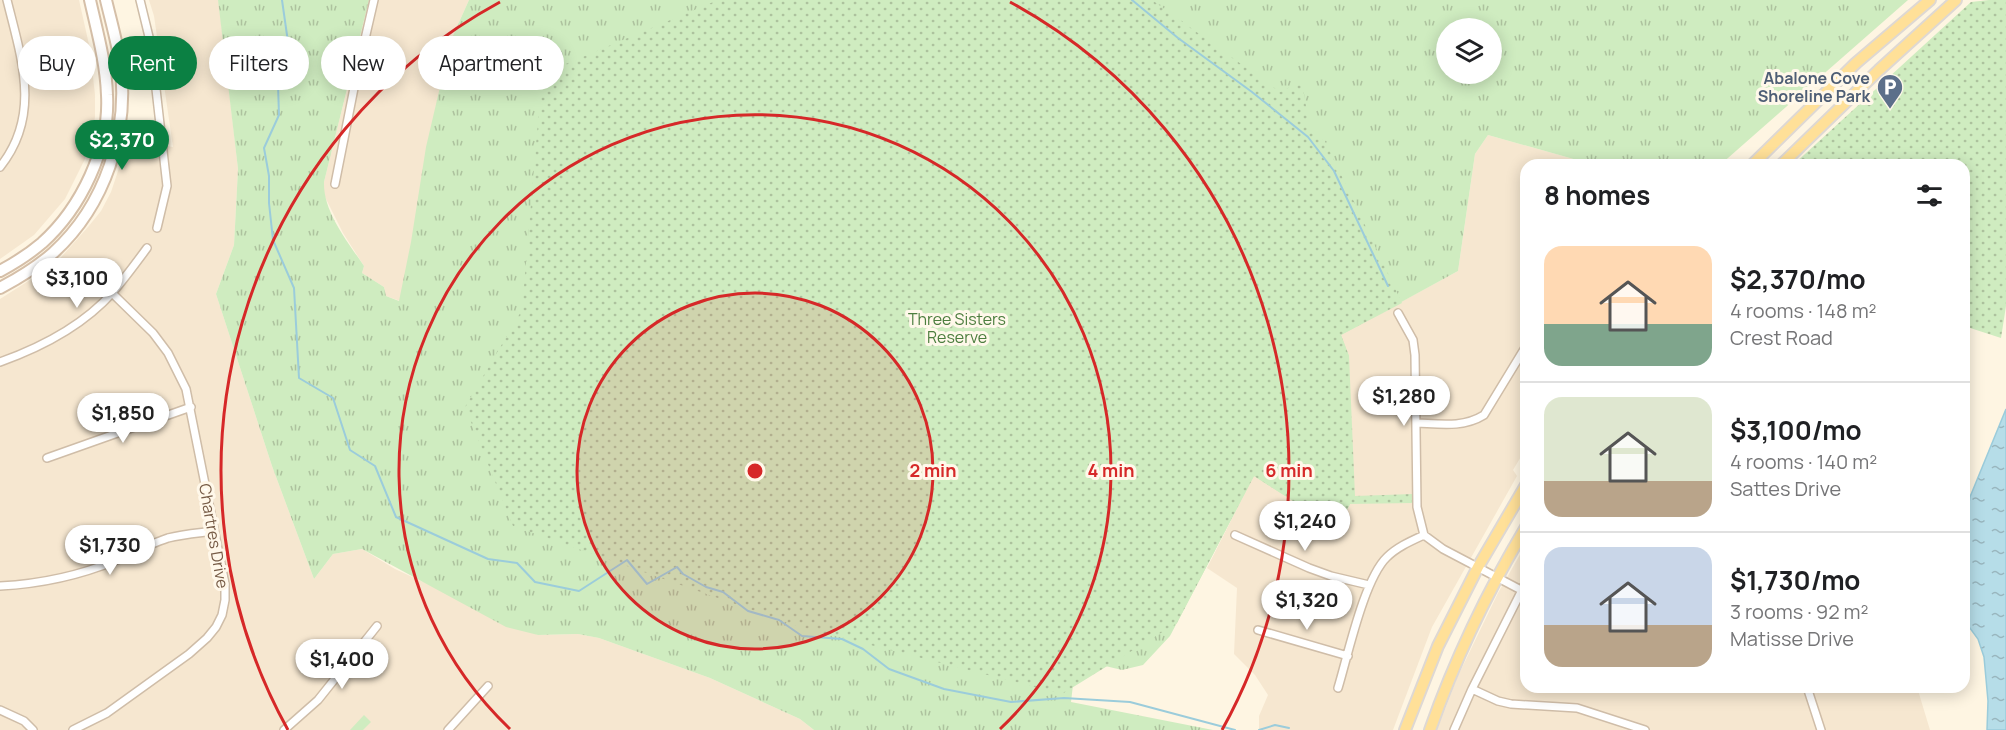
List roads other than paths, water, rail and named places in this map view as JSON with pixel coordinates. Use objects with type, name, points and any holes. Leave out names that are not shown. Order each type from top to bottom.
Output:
[{"type":"main road","points":[[0,271],[42,243],[61,223],[86,183],[97,158],[106,126],[108,98],[106,74],[90,0]]},
{"type":"main road","points":[[0,288],[36,267],[72,232],[101,188],[112,159],[120,126],[122,97],[120,63],[106,0]]},
{"type":"main road","points":[[1758,159],[1856,63],[1930,0]]},
{"type":"main road","points":[[1787,159],[1879,70],[1956,0]]},
{"type":"main road","points":[[1406,730],[1438,646],[1478,567],[1520,495]]},
{"type":"main road","points":[[1430,730],[1469,632],[1496,577],[1520,537]]},
{"type":"street","points":[[0,167],[8,158],[23,120],[25,89],[25,76],[7,0]]},
{"type":"street","points":[[140,0],[151,45],[167,186],[157,228]]},
{"type":"street","points":[[335,184],[374,0]]},
{"type":"street","points":[[0,362],[27,352],[81,321],[112,293],[147,248]]},
{"type":"street","name":"Chartres Drive","points":[[73,730],[106,713],[189,654],[216,627],[222,615],[225,600],[225,584],[191,407],[181,376],[153,333],[112,293]]},
{"type":"street","points":[[1398,313],[1413,340],[1414,348],[1417,507],[1424,535],[1443,549],[1520,589]]},
{"type":"street","points":[[1417,423],[1458,425],[1474,421],[1484,415],[1520,356]]},
{"type":"street","points":[[47,458],[191,407]]},
{"type":"street","points":[[0,586],[63,577],[97,567],[147,545],[171,538],[214,531]]},
{"type":"street","points":[[1235,535],[1330,576],[1369,585]]},
{"type":"street","points":[[1338,688],[1371,579],[1387,557],[1407,543],[1424,535]]},
{"type":"street","points":[[1454,730],[1472,689],[1520,597]]},
{"type":"street","points":[[284,730],[318,700],[377,626]]},
{"type":"street","points":[[1258,630],[1348,656]]},
{"type":"street","points":[[448,730],[488,686]]},
{"type":"street","points":[[1472,689],[1498,701],[1511,704],[1577,708],[1645,730]]},
{"type":"street","points":[[1809,693],[1821,730]]},
{"type":"street","points":[[0,710],[24,721],[33,730]]},
{"type":"water","points":[[2006,409],[2006,730],[1987,730],[1988,701],[1984,657],[1978,639],[1970,628],[1970,497]]},
{"type":"waterway","points":[[282,0],[291,63],[278,85],[279,115],[264,148],[269,176],[273,240],[294,288],[299,378],[333,398],[350,450],[375,466],[396,517],[488,559],[517,563],[535,582],[579,591],[627,560],[647,584],[677,567],[683,574],[706,587],[723,592],[748,611],[779,620],[802,636],[842,639],[863,649],[889,669],[944,689],[1011,702],[1064,698],[1130,702],[1235,730]]},
{"type":"waterway","points":[[1132,0],[1308,137],[1334,171],[1388,286]]},
{"type":"waterway","points":[[1259,730],[1275,725],[1289,728]]},
{"type":"place","name":"Abalone Cove Shoreline Park","points":[[1890,110]]},
{"type":"park label","name":"Three Sisters Reserve","points":[[957,328]]}]
